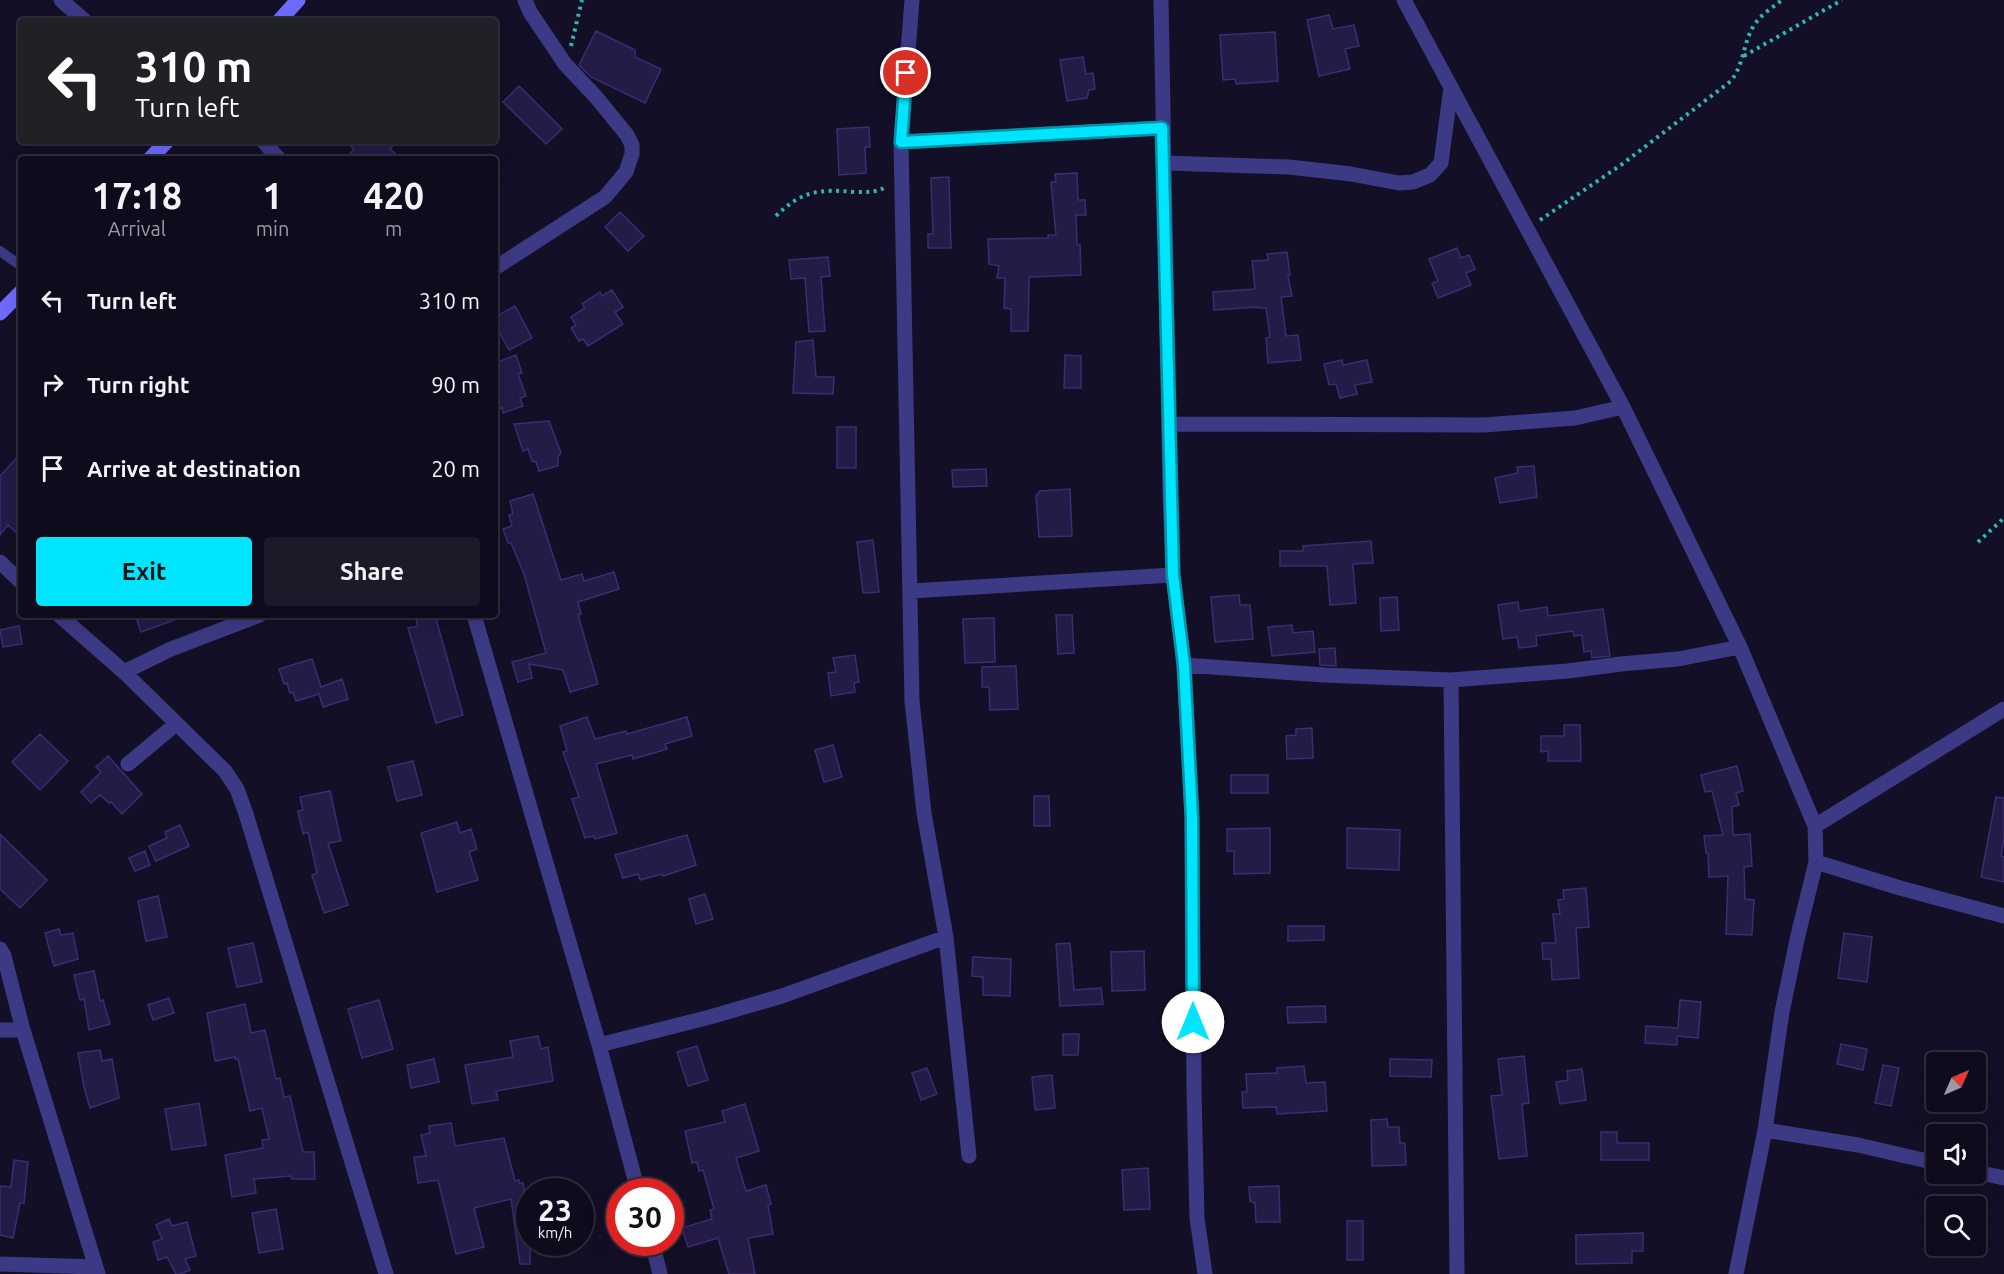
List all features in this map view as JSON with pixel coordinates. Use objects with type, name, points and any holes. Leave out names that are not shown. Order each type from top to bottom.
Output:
[{"type":"main road","points":[[282,18],[298,0]]},
{"type":"main road","points":[[153,156],[164,144]]},
{"type":"main road","points":[[0,313],[18,295]]},
{"type":"street","points":[[61,0],[82,18]]},
{"type":"street","points":[[498,266],[605,197],[623,177],[629,165],[632,145],[627,135],[596,97],[565,64],[530,12],[525,0]]},
{"type":"street","points":[[912,0],[901,142],[912,700],[924,813],[946,937],[969,1156]]},
{"type":"street","points":[[1161,0],[1173,575],[1184,665],[1192,818],[1197,1218],[1205,1274]]},
{"type":"street","points":[[1404,0],[1623,407],[1740,647],[1815,826],[1816,862],[1782,1012],[1765,1130],[1736,1274]]},
{"type":"street","points":[[1164,163],[1288,167],[1351,174],[1399,183],[1413,182],[1430,176],[1441,163],[1451,87]]},
{"type":"street","points":[[901,142],[1162,128]]},
{"type":"street","points":[[266,144],[276,156]]},
{"type":"street","points":[[1170,424],[1484,425],[1575,418],[1623,407]]},
{"type":"street","points":[[3,571],[18,580]]},
{"type":"street","points":[[911,591],[1173,575]]},
{"type":"street","points":[[62,618],[124,672],[225,771],[237,789],[278,916],[386,1274]]},
{"type":"street","points":[[124,672],[171,649],[250,618]]},
{"type":"street","points":[[475,618],[599,1045],[635,1178]]},
{"type":"street","points":[[1184,665],[1324,675],[1451,680],[1568,671],[1678,659],[1740,647]]},
{"type":"street","points":[[1451,680],[1457,1274]]},
{"type":"street","points":[[1815,826],[2004,709]]},
{"type":"street","points":[[128,765],[176,724]]},
{"type":"street","points":[[1816,862],[2004,916]]},
{"type":"street","points":[[599,1045],[711,1017],[782,996],[946,937]]},
{"type":"street","points":[[0,949],[4,956],[23,1030],[97,1271],[0,1264]]},
{"type":"street","points":[[0,1030],[23,1030]]},
{"type":"street","points":[[1765,1130],[1858,1145],[1926,1161]]},
{"type":"street","points":[[1986,1174],[2004,1178]]},
{"type":"street","points":[[656,1256],[660,1274]]},
{"type":"lane","points":[[0,251],[18,264]]},
{"type":"path","points":[[565,64],[582,0]]},
{"type":"path","points":[[1528,228],[1621,165],[1719,91],[1735,76],[1754,25],[1761,16],[1782,0]]},
{"type":"path","points":[[1744,56],[1842,0]]},
{"type":"path","points":[[776,216],[792,202],[811,192],[820,190],[873,192],[883,188],[902,174]]},
{"type":"path","points":[[1978,542],[2004,518]]},
{"type":"building","points":[[1329,15],[1333,29],[1354,25],[1359,46],[1345,49],[1350,69],[1319,76],[1307,20]]},
{"type":"building","points":[[596,31],[635,50],[635,57],[661,69],[645,103],[591,77],[579,65]]},
{"type":"building","points":[[1275,32],[1278,81],[1236,84],[1235,79],[1223,80],[1220,35]]},
{"type":"building","points":[[1083,57],[1086,74],[1093,73],[1095,89],[1089,90],[1087,98],[1067,101],[1060,60]]},
{"type":"building","points":[[519,86],[562,129],[546,144],[503,102]]},
{"type":"building","points":[[869,127],[870,147],[865,147],[866,173],[839,175],[837,129]]},
{"type":"building","points":[[349,144],[394,144],[390,149],[398,156],[348,156],[354,149]]},
{"type":"building","points":[[1077,173],[1078,200],[1085,200],[1086,215],[1076,215],[1081,275],[1029,277],[1028,331],[1011,331],[1011,309],[1004,308],[1005,278],[997,278],[999,266],[989,264],[988,239],[1048,238],[1048,235],[1056,235],[1051,182],[1056,182],[1055,174]]},
{"type":"building","points":[[949,177],[951,248],[928,248],[928,234],[933,234],[931,178]]},
{"type":"building","points":[[620,212],[644,236],[628,251],[605,227]]},
{"type":"building","points":[[1457,248],[1461,258],[1469,255],[1475,269],[1466,273],[1471,285],[1438,298],[1432,283],[1438,281],[1429,259]]},
{"type":"building","points":[[1287,252],[1292,296],[1281,297],[1286,336],[1298,335],[1301,360],[1268,363],[1266,338],[1270,337],[1266,308],[1214,310],[1213,292],[1255,289],[1252,261],[1268,260],[1267,254]]},
{"type":"building","points":[[828,257],[830,276],[821,277],[825,331],[809,332],[805,278],[791,279],[789,260]]},
{"type":"building","points":[[612,290],[623,307],[615,312],[623,324],[588,346],[583,339],[579,341],[571,328],[576,325],[571,317],[585,308],[582,304],[600,292],[602,296]]},
{"type":"building","points":[[515,306],[532,338],[509,350],[498,330],[498,315]]},
{"type":"building","points":[[813,340],[816,377],[834,377],[833,394],[793,393],[796,342]]},
{"type":"building","points":[[516,355],[522,373],[518,374],[526,396],[520,398],[523,406],[503,413],[502,407],[498,409],[498,362]]},
{"type":"building","points":[[1065,355],[1081,356],[1081,388],[1064,388]]},
{"type":"building","points":[[1342,360],[1343,365],[1367,360],[1372,382],[1355,385],[1357,394],[1340,398],[1336,384],[1329,385],[1324,364]]},
{"type":"building","points":[[549,421],[561,453],[558,457],[558,466],[539,471],[528,449],[523,451],[514,424]]},
{"type":"building","points":[[837,427],[856,427],[856,468],[837,468]]},
{"type":"building","points":[[18,456],[18,534],[8,525],[0,535],[0,476]]},
{"type":"building","points":[[1534,466],[1537,497],[1500,503],[1495,478],[1518,473],[1517,467]]},
{"type":"building","points":[[986,469],[987,486],[953,487],[952,470]]},
{"type":"building","points":[[1070,489],[1072,536],[1039,537],[1036,496],[1040,491]]},
{"type":"building","points":[[533,494],[561,580],[582,574],[584,581],[614,572],[619,589],[578,602],[581,614],[578,615],[598,684],[570,692],[563,670],[529,664],[532,678],[518,682],[512,662],[546,653],[524,574],[503,529],[512,526],[509,515],[513,514],[510,501]]},
{"type":"building","points":[[873,540],[879,592],[863,593],[857,542]]},
{"type":"building","points":[[1371,541],[1373,563],[1353,564],[1356,603],[1330,605],[1327,566],[1280,566],[1280,551],[1303,551],[1303,546]]},
{"type":"building","points":[[1239,595],[1240,605],[1250,605],[1253,639],[1215,642],[1211,597]]},
{"type":"building","points":[[1397,597],[1399,630],[1381,631],[1380,598]]},
{"type":"building","points":[[1518,602],[1519,611],[1547,607],[1548,616],[1603,609],[1610,656],[1592,658],[1591,651],[1584,652],[1582,635],[1574,636],[1573,631],[1536,636],[1537,646],[1519,648],[1517,637],[1503,639],[1498,605]]},
{"type":"building","points":[[1056,615],[1072,615],[1074,653],[1058,654]]},
{"type":"building","points":[[136,618],[180,618],[141,632]]},
{"type":"building","points":[[436,618],[463,715],[436,723],[408,628],[418,626],[416,620]]},
{"type":"building","points":[[994,618],[995,662],[965,663],[963,619]]},
{"type":"building","points":[[1292,625],[1293,633],[1313,631],[1315,652],[1272,656],[1268,627]]},
{"type":"building","points":[[19,626],[22,644],[3,647],[0,630]]},
{"type":"building","points":[[1335,648],[1336,666],[1320,665],[1319,649]]},
{"type":"building","points":[[855,655],[859,682],[854,683],[855,692],[831,696],[828,673],[836,672],[833,658]]},
{"type":"building","points":[[312,659],[321,687],[342,679],[348,699],[323,707],[319,694],[296,701],[287,683],[284,684],[279,669]]},
{"type":"building","points":[[1016,666],[1018,709],[990,710],[989,687],[982,687],[982,667]]},
{"type":"building","points":[[587,717],[595,739],[626,731],[627,734],[687,717],[692,736],[665,744],[667,749],[633,759],[632,755],[596,764],[617,833],[595,839],[593,836],[585,838],[572,799],[579,797],[563,752],[567,751],[560,726]]},
{"type":"building","points":[[1564,725],[1580,725],[1581,761],[1548,761],[1548,751],[1541,752],[1541,736],[1564,736]]},
{"type":"building","points":[[1312,728],[1313,758],[1287,759],[1286,736],[1296,735],[1296,729]]},
{"type":"building","points":[[40,734],[68,761],[40,790],[12,762]]},
{"type":"building","points":[[833,745],[842,777],[824,782],[815,750]]},
{"type":"building","points":[[108,756],[142,794],[122,814],[111,802],[109,803],[100,795],[91,803],[81,792],[101,772],[96,767]]},
{"type":"building","points":[[413,761],[422,795],[397,801],[388,767]]},
{"type":"building","points":[[1737,766],[1743,791],[1736,793],[1739,805],[1732,807],[1733,835],[1750,834],[1752,866],[1744,867],[1745,899],[1754,900],[1752,935],[1726,934],[1728,876],[1709,877],[1708,853],[1706,853],[1704,836],[1723,835],[1712,791],[1705,792],[1701,775]]},
{"type":"building","points":[[1231,775],[1268,775],[1268,793],[1231,793]]},
{"type":"building","points":[[330,791],[341,841],[328,843],[348,905],[324,913],[312,875],[317,873],[308,832],[303,834],[298,811],[303,810],[300,797]]},
{"type":"building","points":[[1034,796],[1049,796],[1050,826],[1034,826]]},
{"type":"building","points":[[1996,797],[2004,798],[2004,839],[2001,856],[2004,857],[2004,882],[1981,877]]},
{"type":"building","points":[[457,822],[460,833],[471,829],[477,849],[469,852],[478,880],[437,892],[421,833]]},
{"type":"building","points":[[180,825],[189,846],[156,861],[149,846],[167,838],[165,832]]},
{"type":"building","points":[[1270,828],[1270,873],[1234,874],[1234,851],[1227,851],[1227,829]]},
{"type":"building","points":[[1347,828],[1400,830],[1399,870],[1347,868]]},
{"type":"building","points":[[0,834],[47,880],[20,908],[0,889]]},
{"type":"building","points":[[687,835],[696,865],[663,876],[662,874],[640,880],[638,874],[623,878],[615,855]]},
{"type":"building","points":[[145,851],[150,865],[135,871],[129,858]]},
{"type":"building","points":[[1586,888],[1589,927],[1576,928],[1579,978],[1552,980],[1551,959],[1543,959],[1542,943],[1556,943],[1553,914],[1560,914],[1558,900],[1564,899],[1563,890]]},
{"type":"building","points":[[705,894],[713,919],[696,924],[689,899]]},
{"type":"building","points":[[158,896],[167,937],[146,941],[138,901]]},
{"type":"building","points":[[1288,926],[1324,926],[1324,940],[1288,941]]},
{"type":"building","points":[[59,929],[61,935],[73,933],[78,959],[54,966],[45,933]]},
{"type":"building","points":[[1844,933],[1872,937],[1867,982],[1838,978]]},
{"type":"building","points":[[253,943],[262,982],[237,987],[228,948]]},
{"type":"building","points":[[1070,943],[1074,990],[1101,988],[1103,1004],[1060,1006],[1056,944]]},
{"type":"building","points":[[1144,951],[1145,990],[1112,991],[1111,952]]},
{"type":"building","points":[[973,957],[1011,959],[1010,996],[983,995],[983,977],[972,976]]},
{"type":"building","points":[[94,971],[100,1001],[103,1000],[110,1024],[89,1030],[84,999],[80,1000],[74,975]]},
{"type":"building","points":[[169,998],[174,1013],[153,1020],[148,1005]]},
{"type":"building","points":[[379,1000],[393,1049],[362,1058],[348,1009]]},
{"type":"building","points":[[1680,1000],[1701,1002],[1698,1038],[1677,1036],[1677,1045],[1645,1043],[1646,1026],[1678,1028]]},
{"type":"building","points":[[245,1004],[251,1033],[265,1030],[276,1079],[280,1078],[284,1097],[290,1096],[303,1152],[314,1152],[315,1179],[292,1179],[291,1176],[254,1179],[256,1193],[232,1197],[225,1155],[263,1148],[262,1140],[269,1139],[262,1108],[250,1111],[238,1059],[235,1057],[215,1061],[207,1013]]},
{"type":"building","points":[[1325,1006],[1326,1022],[1288,1023],[1287,1007]]},
{"type":"building","points":[[1063,1034],[1079,1034],[1078,1055],[1063,1055]]},
{"type":"building","points":[[538,1036],[541,1049],[548,1047],[553,1081],[496,1091],[498,1100],[472,1104],[465,1065],[513,1057],[510,1041]]},
{"type":"building","points":[[1841,1044],[1867,1049],[1863,1070],[1837,1064]]},
{"type":"building","points":[[697,1046],[708,1080],[688,1086],[677,1052]]},
{"type":"building","points":[[100,1050],[102,1061],[112,1059],[119,1098],[90,1108],[78,1053]]},
{"type":"building","points":[[1524,1056],[1529,1103],[1522,1104],[1527,1156],[1499,1159],[1491,1096],[1502,1095],[1498,1059]]},
{"type":"building","points":[[434,1059],[439,1082],[411,1088],[407,1065]]},
{"type":"building","points":[[1390,1059],[1432,1060],[1431,1077],[1390,1076]]},
{"type":"building","points":[[1883,1065],[1899,1068],[1891,1106],[1875,1103]]},
{"type":"building","points":[[1304,1066],[1306,1083],[1325,1082],[1327,1111],[1277,1114],[1276,1107],[1243,1108],[1242,1092],[1247,1092],[1246,1074],[1277,1073],[1277,1068]]},
{"type":"building","points":[[927,1068],[937,1094],[921,1100],[912,1073]]},
{"type":"building","points":[[1582,1069],[1586,1100],[1560,1104],[1556,1082],[1568,1080],[1567,1071]]},
{"type":"building","points":[[1052,1075],[1055,1108],[1035,1110],[1032,1077]]},
{"type":"building","points":[[199,1103],[206,1145],[172,1150],[165,1109]]},
{"type":"building","points":[[745,1104],[759,1151],[736,1158],[746,1191],[766,1185],[771,1204],[768,1205],[773,1234],[748,1238],[755,1274],[729,1274],[718,1238],[688,1247],[684,1234],[684,1227],[712,1219],[710,1210],[714,1209],[703,1170],[699,1171],[697,1162],[692,1163],[685,1131],[725,1122],[722,1111]]},
{"type":"building","points":[[1387,1119],[1388,1127],[1399,1127],[1400,1143],[1405,1143],[1406,1165],[1372,1166],[1371,1120]]},
{"type":"building","points":[[451,1123],[455,1146],[504,1138],[516,1181],[516,1235],[511,1199],[474,1208],[484,1247],[456,1254],[438,1180],[418,1183],[414,1157],[426,1156],[421,1135],[430,1133],[429,1126]]},
{"type":"building","points":[[1601,1132],[1617,1132],[1617,1143],[1649,1143],[1649,1160],[1601,1160]]},
{"type":"building","points":[[14,1160],[28,1162],[24,1203],[20,1203],[13,1238],[0,1235],[0,1186],[11,1187]]},
{"type":"building","points":[[1148,1168],[1150,1209],[1124,1210],[1122,1170]]},
{"type":"building","points":[[1279,1186],[1280,1222],[1256,1222],[1255,1203],[1250,1201],[1249,1187]]},
{"type":"building","points":[[276,1209],[283,1249],[259,1253],[252,1213]]},
{"type":"building","points":[[169,1219],[172,1226],[187,1222],[196,1256],[185,1259],[190,1270],[180,1274],[176,1274],[167,1257],[158,1260],[153,1242],[162,1239],[156,1225]]},
{"type":"building","points":[[1347,1221],[1363,1221],[1363,1260],[1347,1260]]},
{"type":"building","points":[[1643,1233],[1643,1251],[1632,1251],[1632,1263],[1576,1264],[1576,1235]]},
{"type":"building","points":[[519,1256],[530,1256],[530,1264],[520,1264]]},
{"type":"route","points":[[906,73],[901,142],[1162,128],[1173,575],[1184,665],[1192,818],[1193,1022]]}]
